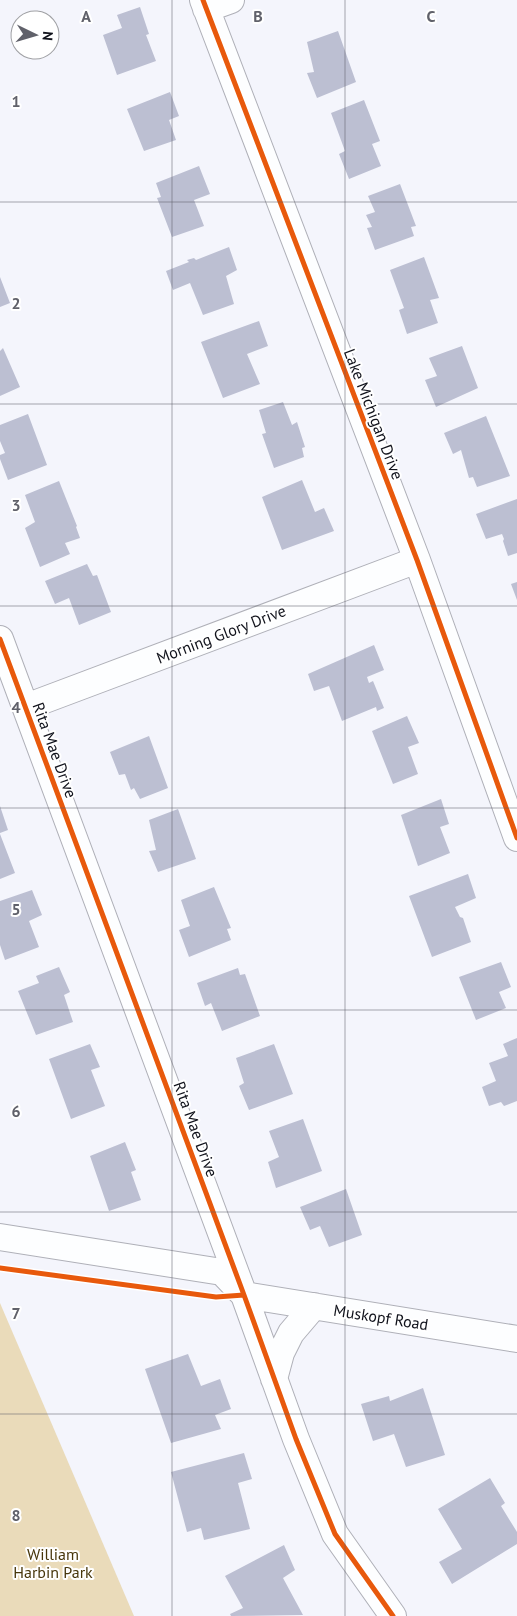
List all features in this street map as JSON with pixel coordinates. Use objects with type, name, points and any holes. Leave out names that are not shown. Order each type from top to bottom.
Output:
[{"type":"street","points":[[205,5],[231,0]]},
{"type":"street","name":"Lake Michigan Drive","points":[[205,5],[417,560],[517,838]]},
{"type":"street","name":"Morning Glory Drive","points":[[26,707],[417,560]]},
{"type":"street","name":"Rita Mae Drive","points":[[0,639],[296,1438],[335,1534],[393,1616]]},
{"type":"street","points":[[0,1237],[222,1272],[244,1295]]},
{"type":"street","name":"Muskopf Road","points":[[244,1295],[517,1339]]},
{"type":"street","points":[[274,1379],[281,1353],[291,1332],[314,1306]]},
{"type":"green space","name":"William Harbin Park","points":[[0,1303],[134,1616],[0,1616]]},
{"type":"building","points":[[140,7],[149,34],[146,35],[156,61],[117,75],[103,35],[122,28],[117,15]]},
{"type":"building","points":[[338,31],[356,82],[317,98],[307,73],[314,72],[307,42]]},
{"type":"building","points":[[170,92],[179,116],[169,120],[176,140],[144,151],[127,109]]},
{"type":"building","points":[[364,100],[380,141],[372,144],[381,166],[349,179],[339,154],[345,151],[331,113]]},
{"type":"building","points":[[199,166],[210,194],[194,200],[204,226],[172,237],[157,198],[161,197],[156,183]]},
{"type":"building","points":[[400,184],[416,226],[411,227],[414,236],[375,250],[367,228],[372,227],[366,215],[375,212],[368,196]]},
{"type":"building","points":[[229,247],[237,270],[226,276],[234,304],[203,315],[190,283],[173,290],[166,271],[189,262],[187,260],[194,258],[196,260]]},
{"type":"building","points":[[424,257],[439,298],[430,300],[438,323],[407,334],[399,310],[404,308],[390,270]]},
{"type":"building","points":[[0,277],[10,303],[0,307]]},
{"type":"building","points":[[259,321],[268,346],[247,354],[260,384],[223,398],[201,342]]},
{"type":"building","points":[[462,346],[478,388],[436,407],[425,380],[437,376],[429,358]]},
{"type":"building","points":[[3,348],[20,387],[0,396],[0,351]]},
{"type":"building","points":[[283,402],[292,425],[297,422],[305,447],[302,448],[304,457],[274,468],[262,434],[266,433],[259,410]]},
{"type":"building","points":[[28,414],[47,465],[8,480],[0,459],[0,455],[5,453],[0,441],[0,425]]},
{"type":"building","points":[[486,416],[510,476],[477,487],[473,477],[469,478],[461,450],[453,454],[444,433]]},
{"type":"building","points":[[302,480],[315,512],[324,508],[334,531],[282,550],[262,497]]},
{"type":"building","points":[[59,481],[80,538],[65,543],[70,554],[40,567],[25,528],[35,522],[25,495]]},
{"type":"building","points":[[517,499],[517,553],[508,556],[502,534],[486,539],[476,514]]},
{"type":"building","points":[[87,564],[93,576],[97,575],[111,612],[79,625],[69,598],[55,604],[45,581]]},
{"type":"building","points":[[517,582],[517,600],[511,584]]},
{"type":"building","points":[[374,645],[384,670],[367,677],[369,683],[373,681],[384,708],[377,711],[376,707],[342,721],[329,686],[314,691],[308,674]]},
{"type":"building","points":[[407,716],[419,743],[408,747],[418,774],[393,784],[372,731]]},
{"type":"building","points":[[149,736],[168,788],[140,799],[134,788],[131,790],[125,774],[119,775],[110,752]]},
{"type":"building","points":[[441,799],[449,824],[440,827],[450,853],[418,866],[401,815]]},
{"type":"building","points":[[0,806],[8,830],[0,833]]},
{"type":"building","points":[[178,809],[196,859],[158,872],[149,851],[156,850],[149,820]]},
{"type":"building","points":[[0,834],[15,873],[0,879]]},
{"type":"building","points":[[468,874],[476,898],[455,907],[460,917],[463,918],[471,942],[432,957],[409,896]]},
{"type":"building","points":[[214,887],[231,928],[227,929],[231,940],[189,957],[179,930],[190,926],[181,900]]},
{"type":"building","points":[[32,890],[42,915],[29,921],[39,947],[5,960],[0,945],[0,901]]},
{"type":"building","points":[[501,962],[511,987],[499,992],[506,1008],[476,1020],[459,977]]},
{"type":"building","points":[[59,967],[70,992],[64,995],[73,1022],[36,1035],[18,991],[39,983],[36,976]]},
{"type":"building","points":[[238,968],[240,975],[245,974],[260,1016],[222,1031],[211,1003],[205,1006],[197,983]]},
{"type":"building","points":[[517,1038],[517,1101],[504,1106],[501,1102],[489,1106],[482,1087],[496,1081],[489,1063],[508,1056],[503,1044]]},
{"type":"building","points":[[90,1044],[100,1067],[91,1070],[105,1106],[71,1119],[49,1059]]},
{"type":"building","points":[[274,1044],[293,1094],[249,1110],[239,1086],[244,1083],[236,1058]]},
{"type":"building","points":[[303,1119],[322,1171],[276,1188],[268,1162],[279,1157],[269,1131]]},
{"type":"building","points":[[125,1142],[136,1170],[131,1172],[141,1200],[109,1211],[90,1156]]},
{"type":"building","points":[[346,1189],[362,1235],[329,1247],[320,1226],[310,1230],[300,1207]]},
{"type":"building","points":[[188,1354],[201,1386],[220,1379],[231,1409],[215,1415],[221,1429],[171,1443],[145,1369]]},
{"type":"building","points":[[423,1388],[445,1455],[406,1467],[394,1434],[373,1441],[361,1404],[389,1396],[390,1401]]},
{"type":"building","points":[[244,1453],[252,1479],[238,1483],[250,1529],[204,1540],[201,1528],[187,1532],[171,1472]]},
{"type":"building","points":[[490,1478],[505,1503],[501,1506],[517,1532],[517,1544],[452,1584],[439,1562],[462,1549],[438,1509]]},
{"type":"building","points":[[284,1545],[295,1570],[283,1578],[303,1615],[231,1616],[230,1614],[243,1608],[225,1576]]},
{"type":"cycle path","points":[[203,0],[417,560],[517,838]]},
{"type":"cycle path","points":[[0,639],[296,1439],[335,1534],[393,1616]]},
{"type":"cycle path","points":[[0,1268],[216,1297],[244,1295]]}]
